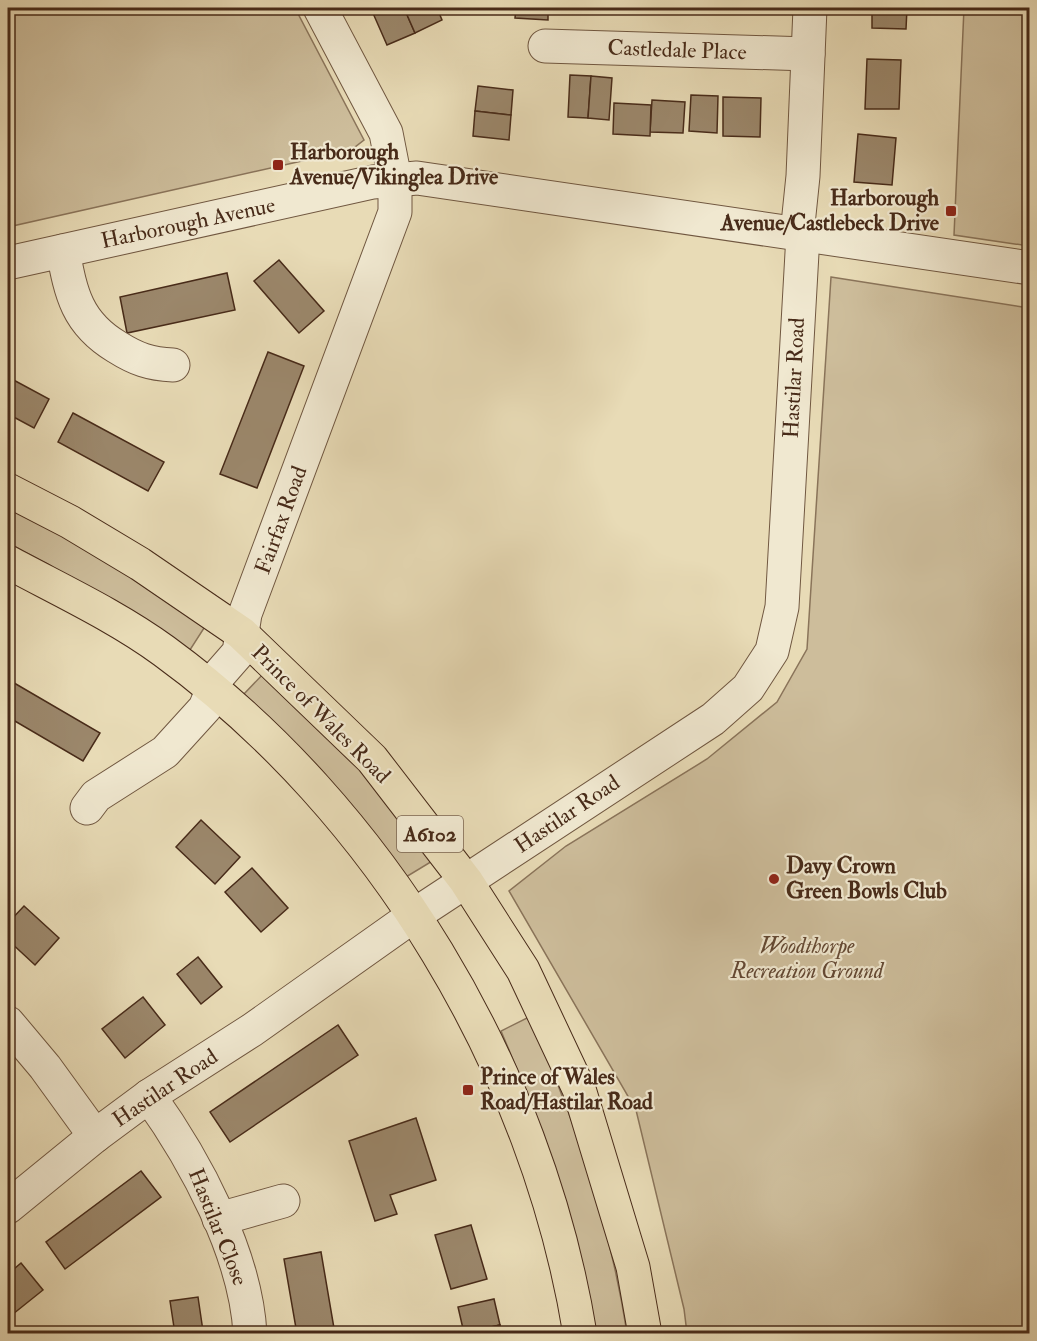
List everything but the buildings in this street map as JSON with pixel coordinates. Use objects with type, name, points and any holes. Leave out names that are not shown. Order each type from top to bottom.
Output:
[{"type":"highway","name":"Prince of Wales Road","points":[[8,490],[70,522],[140,564],[241,633],[372,759],[466,881],[523,970],[579,1089],[633,1267],[645,1334]]},
{"type":"highway","name":"A6102","points":[[8,562],[120,622],[165,651],[280,752],[323,797],[386,873],[482,1032],[513,1101],[543,1183],[562,1247],[580,1334]]},
{"type":"street","name":"Fairfax Road","points":[[87,808],[96,796],[165,752],[206,708],[218,676],[239,652],[245,614],[395,212],[395,179],[386,133],[320,8]]},
{"type":"street","name":"Hastilar Road","points":[[8,1207],[95,1136],[149,1096],[252,1030],[413,916],[713,719],[748,688],[772,651],[782,607],[810,8]]},
{"type":"street","name":"Castledale Place","points":[[545,46],[808,54]]},
{"type":"street","name":"Harborough Avenue","points":[[8,263],[395,179],[417,178],[1029,268]]},
{"type":"street","points":[[63,251],[73,296],[84,319],[98,336],[147,364],[173,365]]},
{"type":"street","points":[[8,1023],[45,1067],[95,1136]]},
{"type":"street","name":"Hastilar Close","points":[[149,1096],[200,1175],[219,1219],[249,1306],[250,1334]]},
{"type":"street","points":[[219,1219],[283,1201]]},
{"type":"green space","points":[[8,8],[295,8],[364,140],[351,150],[8,227]]},
{"type":"green space","points":[[964,8],[1029,8],[1029,246],[954,235]]},
{"type":"green space","name":"Woodthorpe Recreation Ground","points":[[831,277],[1029,308],[1029,1333],[687,1333],[684,1309],[636,1110],[509,891],[566,846],[707,759],[777,702],[807,649]]},
{"type":"green space","points":[[8,505],[90,549],[206,625],[188,653],[51,566],[8,543]]},
{"type":"green space","points":[[265,672],[378,787],[434,860],[406,877],[339,791],[243,695]]},
{"type":"green space","points":[[529,1017],[546,1055],[589,1172],[611,1252],[627,1333],[596,1333],[579,1255],[557,1179],[531,1105],[501,1031]]},
{"type":"place","name":"Harborough Avenue/Vikinglea Drive","points":[[278,165]]},
{"type":"place","name":"Harborough Avenue/Castlebeck Drive","points":[[951,211]]},
{"type":"place","name":"Davy Crown Green Bowls Club","points":[[774,879]]},
{"type":"place","name":"Prince of Wales Road/Hastilar Road","points":[[468,1090]]}]
